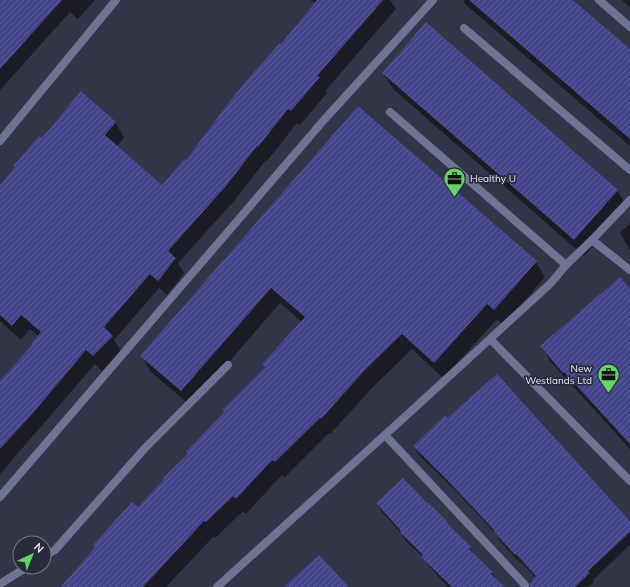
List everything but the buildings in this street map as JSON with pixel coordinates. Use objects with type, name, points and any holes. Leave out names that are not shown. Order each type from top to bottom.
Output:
[{"type":"lane","points":[[0,141],[116,0]]},
{"type":"lane","points":[[0,497],[324,120],[433,0]]},
{"type":"lane","points":[[599,0],[630,27]]},
{"type":"lane","points":[[464,28],[630,170]]},
{"type":"lane","points":[[390,112],[566,265]]},
{"type":"lane","points":[[217,587],[551,284],[566,265],[630,200]]},
{"type":"lane","points":[[592,240],[630,270]]},
{"type":"lane","points":[[490,339],[630,481]]},
{"type":"lane","points":[[52,552],[145,448],[228,365]]},
{"type":"lane","points":[[385,435],[525,585]]},
{"type":"lane","points":[[0,584],[14,575]]},
{"type":"place","name":"Healthy U","points":[[454,198]]},
{"type":"place","name":"New Westlands Ltd","points":[[608,394]]}]
